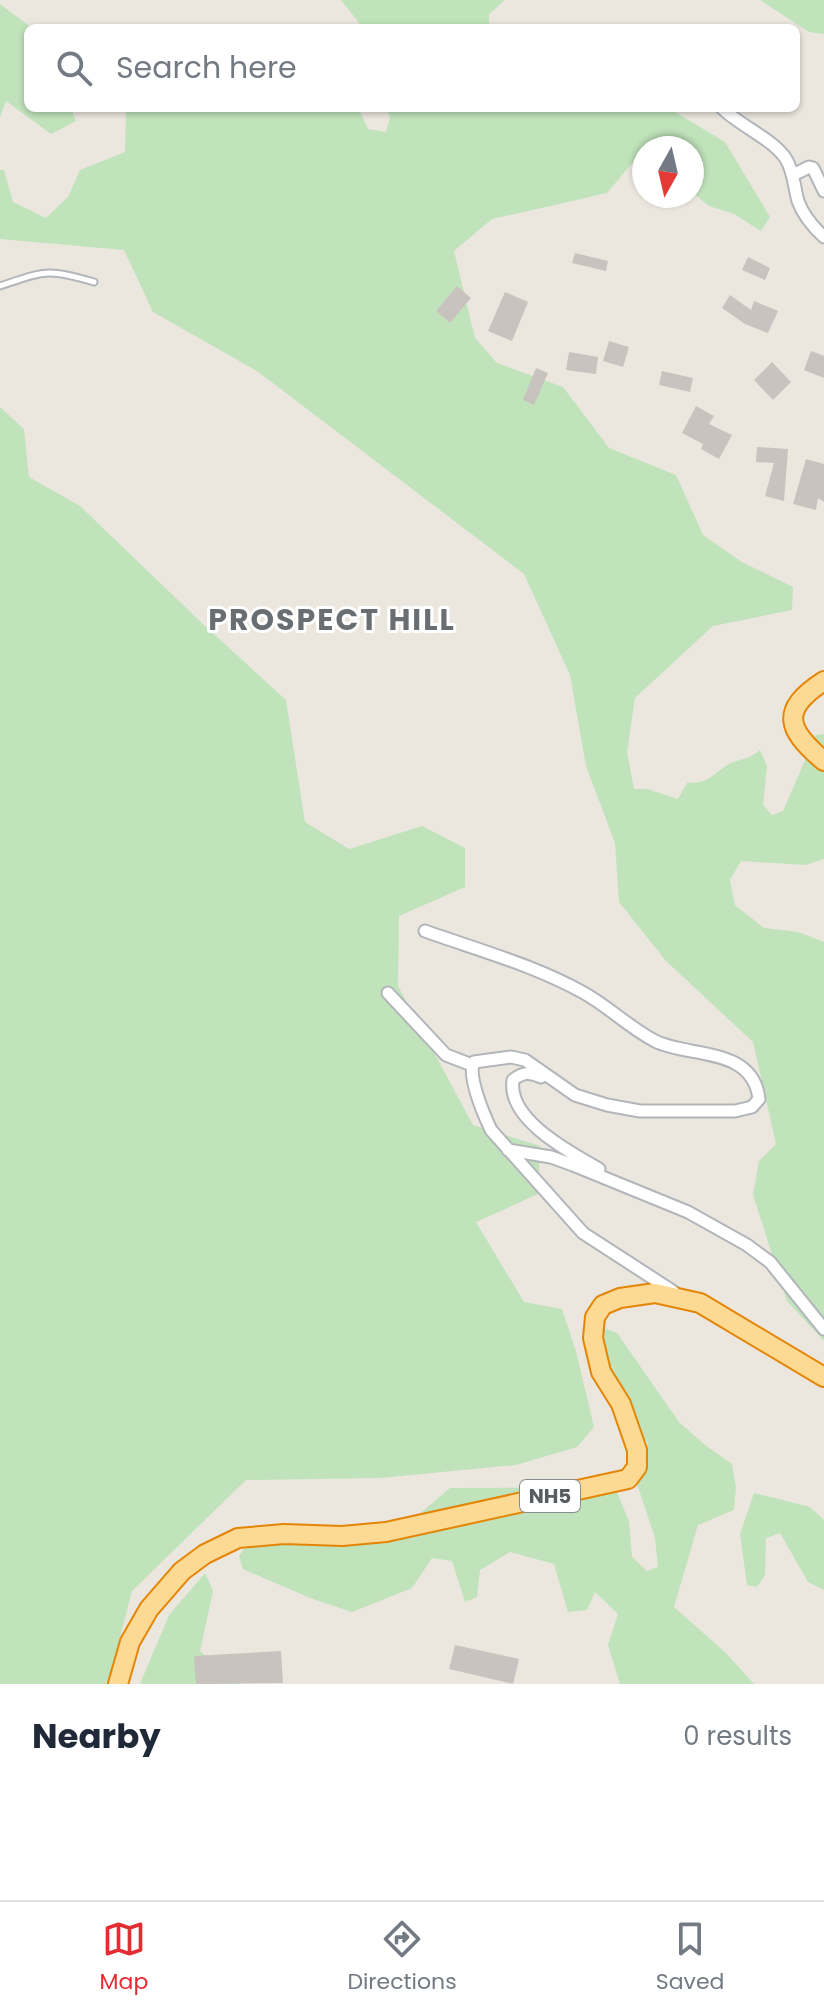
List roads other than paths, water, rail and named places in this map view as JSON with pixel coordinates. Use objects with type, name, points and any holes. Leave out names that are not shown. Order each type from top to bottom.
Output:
[{"type":"highway","points":[[824,681],[804,694],[794,712],[794,731],[824,761]]},
{"type":"highway","name":"NH5","points":[[118,1684],[130,1642],[149,1609],[182,1571],[205,1554],[238,1538],[386,1532],[628,1479],[637,1467],[637,1450],[621,1404],[601,1372],[593,1338],[595,1317],[603,1305],[620,1298],[655,1293],[700,1303],[824,1377]]},
{"type":"street","points":[[726,112],[781,153],[793,175],[798,202],[824,237]]},
{"type":"street","points":[[793,175],[813,168],[824,191]]},
{"type":"street","points":[[425,931],[530,968],[586,994],[664,1046],[720,1055],[746,1072],[758,1087],[759,1099],[752,1107],[735,1111],[640,1111],[575,1095],[525,1060],[511,1057],[474,1062],[472,1065],[471,1073],[491,1130],[583,1233],[685,1299]]},
{"type":"street","points":[[388,993],[446,1055],[472,1065]]},
{"type":"street","points":[[558,1083],[530,1072],[519,1075],[511,1083],[518,1108],[543,1133],[626,1187]]},
{"type":"street","points":[[508,1150],[551,1157],[688,1212],[747,1245],[770,1262],[824,1329]]},
{"type":"lane","points":[[0,286],[41,272],[66,274],[94,282]]},
{"type":"district","name":"PROSPECT HILL","points":[[332,619]]}]
